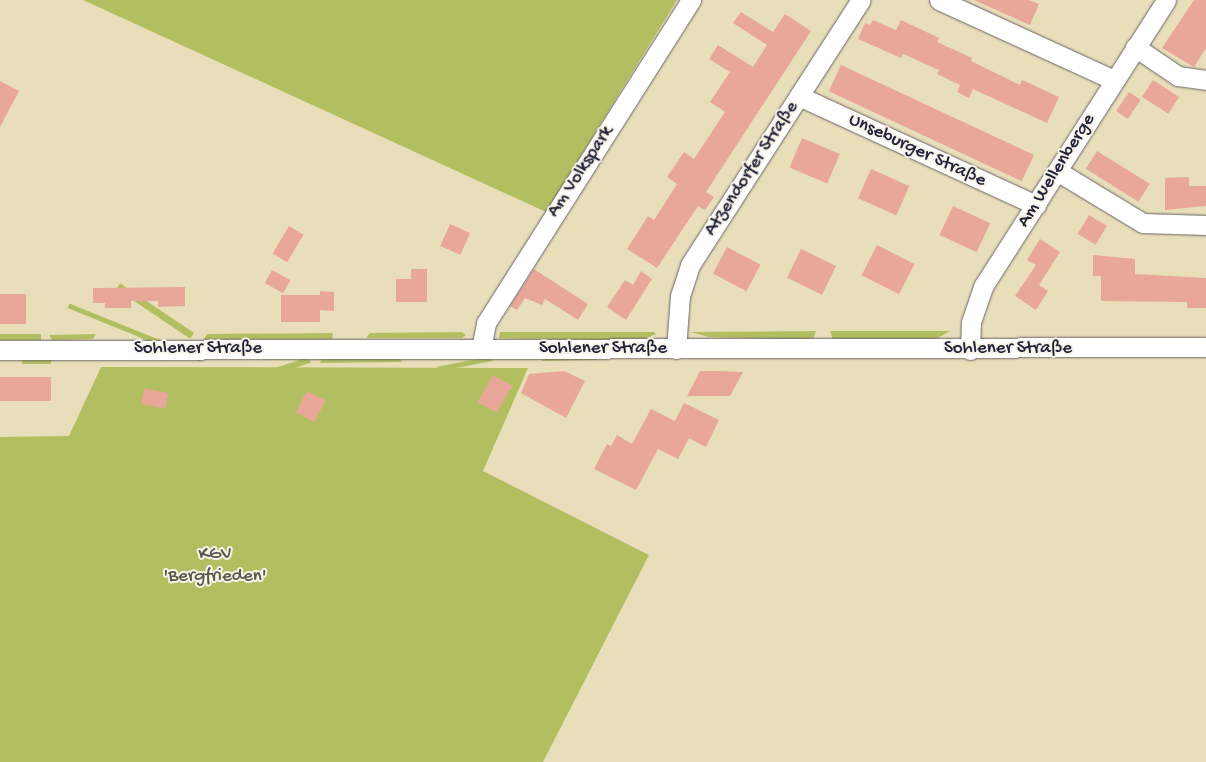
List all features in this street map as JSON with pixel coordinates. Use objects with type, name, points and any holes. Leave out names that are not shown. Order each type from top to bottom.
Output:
[{"type":"street","name":"Am Volkspark","points":[[481,349],[486,323],[691,0]]},
{"type":"street","name":"Atzendorfer Straße","points":[[676,349],[680,296],[690,265],[860,0]]},
{"type":"street","points":[[939,0],[1114,80]]},
{"type":"street","name":"Am Wellenberge","points":[[970,350],[971,322],[980,295],[1166,0]]},
{"type":"street","points":[[1135,47],[1178,76],[1206,80]]},
{"type":"street","name":"Unseburger Straße","points":[[799,96],[1036,205]]},
{"type":"street","points":[[1057,171],[1143,223],[1206,225]]},
{"type":"street","name":"Sohlener Straße","points":[[0,350],[970,350],[1206,347]]},
{"type":"green space","points":[[83,0],[677,0],[546,212]]},
{"type":"green space","points":[[120,283],[194,333],[190,339],[116,289]]},
{"type":"green space","points":[[69,303],[202,357],[200,362],[68,308]]},
{"type":"green space","points":[[816,331],[813,340],[709,337],[690,332]]},
{"type":"green space","points":[[830,331],[950,331],[934,340],[833,340]]},
{"type":"green space","points":[[462,332],[466,335],[462,338],[366,338],[370,333]]},
{"type":"green space","points":[[500,332],[654,332],[656,334],[639,341],[499,338]]},
{"type":"green space","points":[[333,333],[332,339],[204,339],[207,334]]},
{"type":"green space","points":[[0,334],[41,334],[41,340],[0,340]]},
{"type":"green space","points":[[96,334],[93,339],[52,340],[49,335]]},
{"type":"green space","points":[[492,356],[493,361],[438,372],[437,367]]},
{"type":"green space","points":[[544,356],[596,356],[597,360],[542,361]]},
{"type":"green space","points":[[309,357],[311,363],[217,393],[215,388]]},
{"type":"green space","points":[[322,357],[400,357],[402,362],[320,363]]},
{"type":"green space","points":[[22,358],[51,358],[51,364],[22,364]]},
{"type":"green space","name":"KGV 'Bergfrieden'","points":[[101,367],[528,368],[483,471],[649,555],[543,762],[0,762],[0,437],[69,436]]},
{"type":"building","points":[[974,0],[1029,0],[1039,4],[1030,25]]},
{"type":"building","points":[[1194,0],[1206,0],[1206,48],[1194,67],[1162,48]]},
{"type":"building","points":[[741,12],[773,32],[785,14],[811,31],[706,192],[714,197],[705,210],[698,206],[657,268],[627,249],[648,216],[654,220],[677,184],[667,177],[684,152],[694,159],[725,112],[710,102],[730,72],[709,59],[718,45],[753,67],[767,45],[733,23]]},
{"type":"building","points":[[873,20],[896,30],[901,20],[939,38],[937,42],[972,58],[971,61],[1020,85],[1022,80],[1059,97],[1047,123],[973,89],[969,98],[957,92],[960,85],[937,74],[939,70],[903,54],[901,58],[858,39],[865,23],[870,25]]},
{"type":"building","points":[[841,65],[1034,155],[1022,181],[829,91]]},
{"type":"building","points":[[1153,80],[1179,97],[1168,114],[1142,97]]},
{"type":"building","points":[[0,81],[19,91],[0,127]]},
{"type":"building","points":[[1129,92],[1141,100],[1128,119],[1116,111]]},
{"type":"building","points":[[802,138],[840,154],[827,183],[789,167]]},
{"type":"building","points":[[1097,151],[1150,184],[1138,202],[1086,169]]},
{"type":"building","points":[[871,169],[909,186],[896,215],[858,198]]},
{"type":"building","points":[[1189,177],[1189,186],[1206,186],[1206,206],[1165,210],[1165,178]]},
{"type":"building","points":[[953,206],[990,223],[977,252],[939,235]]},
{"type":"building","points":[[1089,215],[1107,226],[1096,245],[1078,234]]},
{"type":"building","points":[[450,224],[470,233],[460,255],[440,246]]},
{"type":"building","points":[[289,226],[304,235],[287,262],[273,253]]},
{"type":"building","points":[[1040,239],[1060,252],[1039,285],[1048,291],[1036,310],[1015,296],[1036,265],[1027,260]]},
{"type":"building","points":[[877,245],[914,264],[899,294],[862,275]]},
{"type":"building","points":[[727,247],[761,265],[746,291],[713,273]]},
{"type":"building","points":[[801,249],[836,266],[822,295],[787,278]]},
{"type":"building","points":[[1093,255],[1135,259],[1135,274],[1206,278],[1206,308],[1187,308],[1187,302],[1101,301],[1101,276],[1093,276]]},
{"type":"building","points":[[411,269],[427,269],[427,302],[396,302],[396,279],[411,279]]},
{"type":"building","points":[[534,269],[588,304],[578,320],[545,299],[542,305],[525,298],[517,310],[510,306]]},
{"type":"building","points":[[272,270],[290,280],[283,293],[265,283]]},
{"type":"building","points":[[641,271],[652,279],[626,320],[607,307],[625,280],[633,285]]},
{"type":"building","points":[[185,287],[185,306],[158,307],[158,301],[131,301],[131,308],[105,308],[105,303],[93,303],[93,288]]},
{"type":"building","points":[[320,291],[334,292],[334,311],[320,310],[320,322],[281,322],[281,295],[320,295]]},
{"type":"building","points":[[0,294],[26,294],[26,324],[0,324]]},
{"type":"building","points":[[564,371],[585,381],[566,418],[521,393],[529,374]]},
{"type":"building","points":[[700,371],[743,372],[730,396],[687,396]]},
{"type":"building","points":[[493,375],[512,386],[497,413],[478,402]]},
{"type":"building","points":[[0,377],[51,377],[51,401],[0,401]]},
{"type":"building","points":[[144,388],[168,393],[165,409],[141,404]]},
{"type":"building","points":[[307,391],[326,401],[314,422],[296,412]]},
{"type":"building","points":[[684,403],[719,420],[706,447],[689,438],[678,459],[658,449],[636,490],[594,469],[607,444],[611,446],[617,435],[632,444],[651,409],[675,421]]}]
